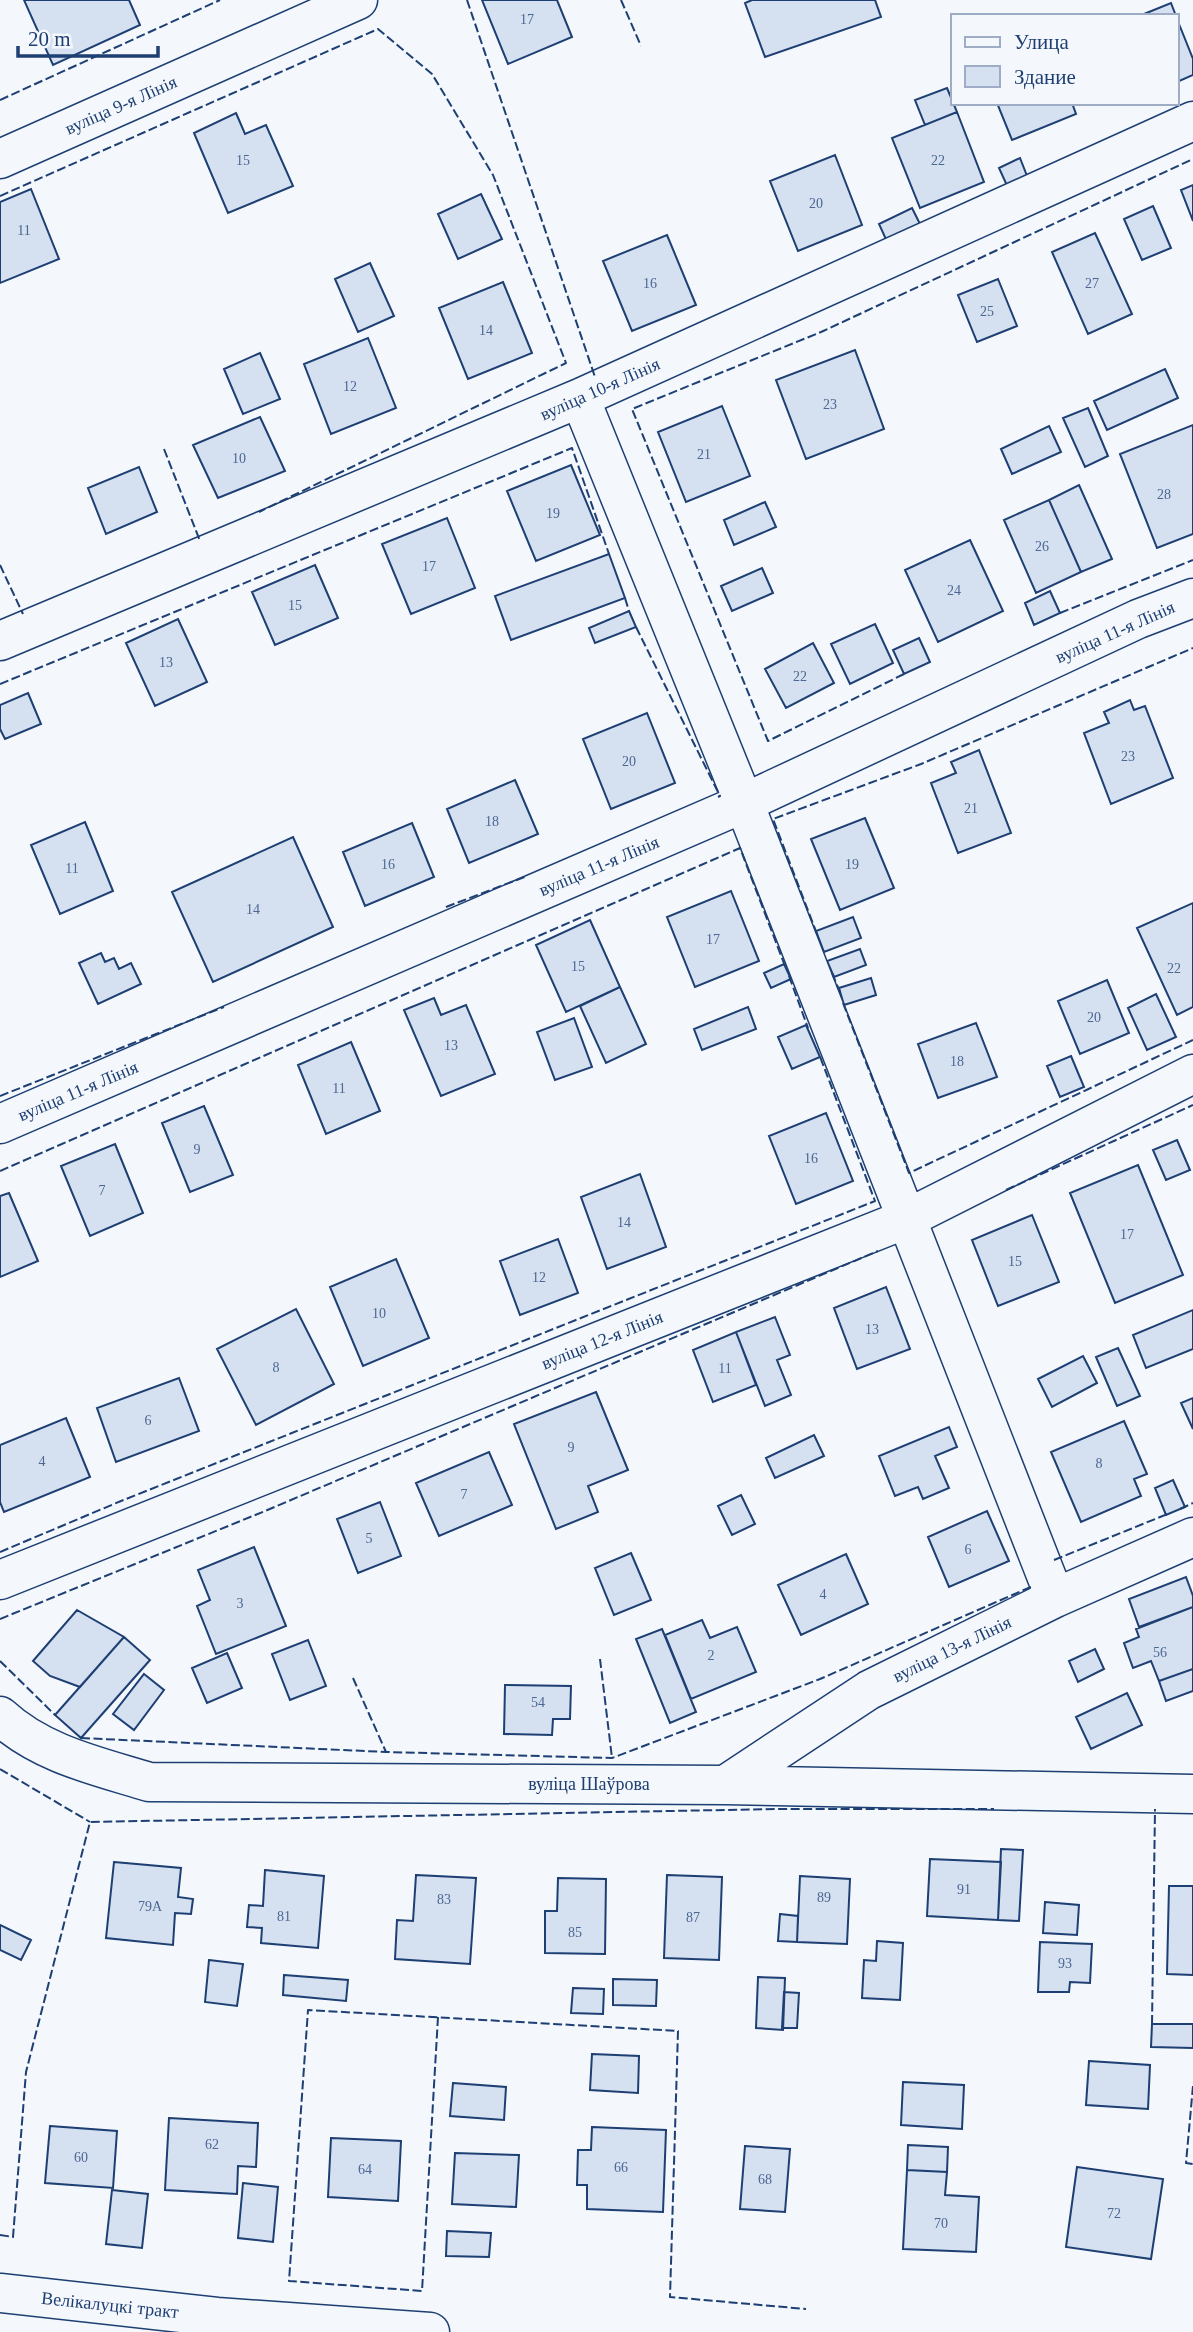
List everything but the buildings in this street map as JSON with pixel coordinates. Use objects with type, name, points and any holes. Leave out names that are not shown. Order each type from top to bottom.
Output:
[{"type":"street","name":"вуліца 9-я Лінія","points":[[0,159],[358,0]]},
{"type":"street","name":"вуліца 10-я Лінія","points":[[0,641],[580,398],[1193,121]]},
{"type":"street","points":[[580,398],[744,803],[1055,1598]]},
{"type":"street","name":"вуліца 11-я Лінія","points":[[0,1124],[744,803],[1138,619],[1193,598]]},
{"type":"street","name":"вуліца 12-я Лінія","points":[[0,1580],[906,1219],[1193,1074]]},
{"type":"street","name":"вуліца 13-я Лінія","points":[[724,1785],[869,1690],[1055,1598],[1193,1537]]},
{"type":"street","name":"вуліца Шаўрова","points":[[0,1716],[14,1729],[67,1757],[149,1782],[724,1785],[1193,1794]]},
{"type":"street","name":"Велікалуцкі тракт","points":[[0,2293],[217,2317],[430,2332]]},
{"type":"fence","points":[[0,100],[220,0]]},
{"type":"fence","points":[[467,0],[595,377]]},
{"type":"fence","points":[[621,0],[641,46]]},
{"type":"fence","points":[[0,196],[378,29],[432,74],[493,175],[566,363],[259,512]]},
{"type":"fence","points":[[904,674],[768,741],[632,409],[821,332],[1193,159]]},
{"type":"fence","points":[[0,684],[572,448],[609,554]]},
{"type":"fence","points":[[164,449],[200,541]]},
{"type":"fence","points":[[1060,613],[1193,560]]},
{"type":"fence","points":[[0,565],[23,614]]},
{"type":"fence","points":[[625,598],[629,611]]},
{"type":"fence","points":[[636,627],[720,796],[718,797]]},
{"type":"fence","points":[[817,934],[773,819],[921,764],[1193,648]]},
{"type":"fence","points":[[0,1171],[740,848],[785,966]]},
{"type":"fence","points":[[446,907],[527,876]]},
{"type":"fence","points":[[832,973],[840,992]]},
{"type":"fence","points":[[789,976],[808,1028]]},
{"type":"fence","points":[[843,1003],[909,1173],[1193,1040]]},
{"type":"fence","points":[[0,1096],[224,1007]]},
{"type":"fence","points":[[0,1552],[121,1501],[875,1201],[819,1054]]},
{"type":"fence","points":[[1006,1190],[1193,1105]]},
{"type":"fence","points":[[0,1619],[265,1511],[878,1251]]},
{"type":"fence","points":[[1180,1509],[1193,1503]]},
{"type":"fence","points":[[1054,1560],[1170,1513]]},
{"type":"fence","points":[[81,1738],[386,1752],[612,1758],[820,1679],[1033,1586]]},
{"type":"fence","points":[[600,1659],[612,1758]]},
{"type":"fence","points":[[0,1661],[55,1715]]},
{"type":"fence","points":[[353,1678],[386,1752]]},
{"type":"fence","points":[[0,1769],[90,1822]]},
{"type":"fence","points":[[0,2235],[13,2237],[26,2072],[90,1822],[775,1809],[994,1809]]},
{"type":"fence","points":[[1152,2024],[1155,1809]]},
{"type":"fence","points":[[438,2017],[422,2291],[289,2281],[308,2010],[678,2031],[670,2297],[806,2309]]},
{"type":"fence","points":[[1193,2086],[1186,2163],[1193,2164]]}]
